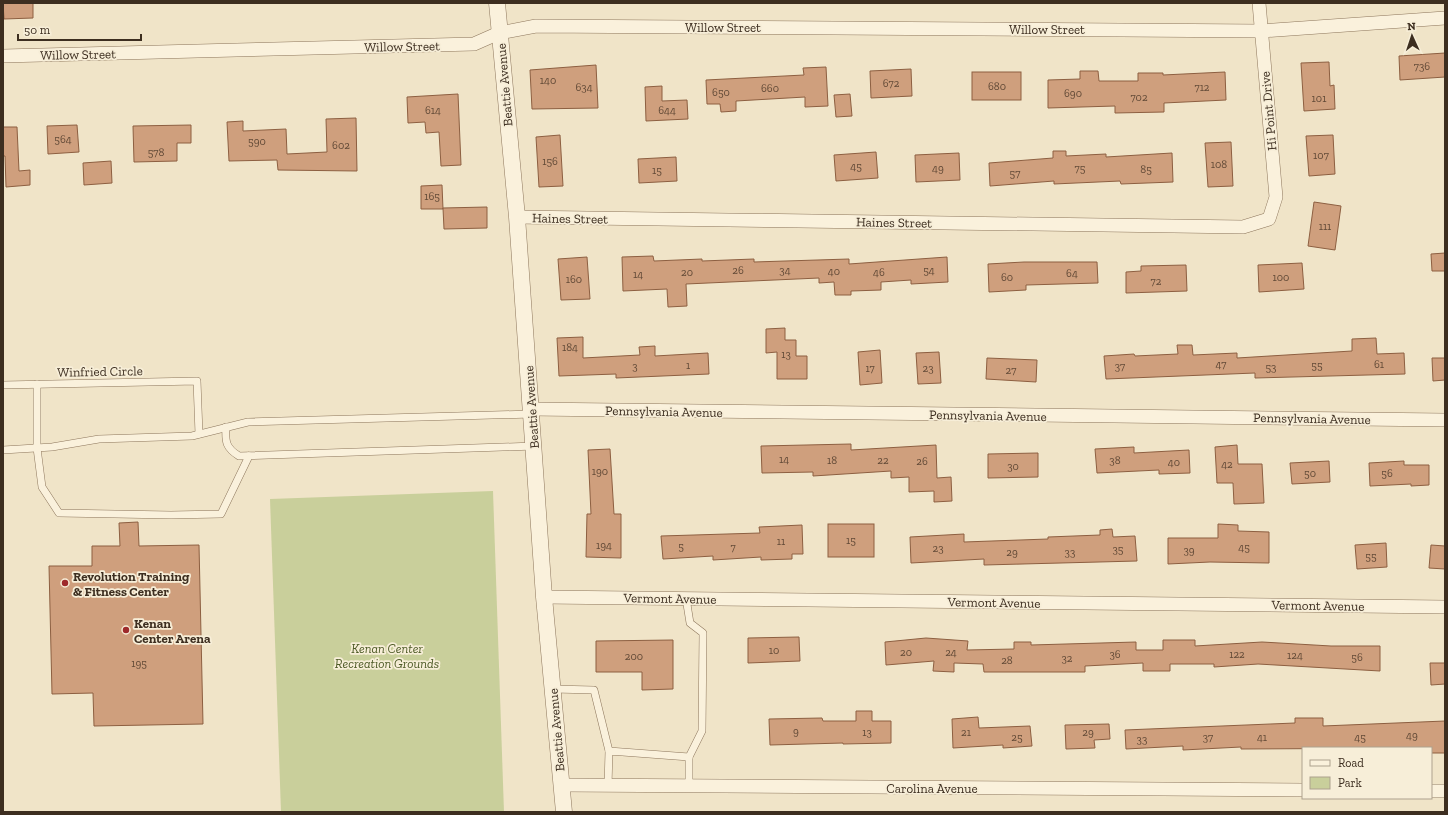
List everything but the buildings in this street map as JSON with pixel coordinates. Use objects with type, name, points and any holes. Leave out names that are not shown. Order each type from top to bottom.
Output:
[{"type":"street","name":"Beattie Avenue","points":[[497,3],[517,217],[544,597],[564,812]]},
{"type":"street","name":"Hi Point Drive","points":[[1259,3],[1276,197],[1269,219]]},
{"type":"street","name":"Willow Street","points":[[3,56],[474,44],[500,33],[536,26],[1261,31],[1445,18]]},
{"type":"street","name":"Haines Street","points":[[517,217],[1243,227],[1269,219]]},
{"type":"street","name":"Pennsylvania Avenue","points":[[531,412],[1445,420]]},
{"type":"street","name":"Vermont Avenue","points":[[544,597],[1445,606]]},
{"type":"street","name":"Carolina Avenue","points":[[561,785],[1302,790]]},
{"type":"street","points":[[1432,791],[1445,791]]},
{"type":"lane","name":"Winfried Circle","points":[[3,385],[197,381],[199,434]]},
{"type":"lane","points":[[36,384],[37,448],[42,487],[60,513],[221,514],[248,456]]},
{"type":"lane","points":[[3,450],[52,447],[99,439],[192,436],[248,422],[531,412]]},
{"type":"lane","points":[[226,427],[225,439],[230,450],[239,456],[534,446]]},
{"type":"lane","points":[[686,598],[690,623],[703,633],[702,731],[689,756],[689,786]]},
{"type":"lane","points":[[552,689],[594,690],[609,751],[608,786]]},
{"type":"lane","points":[[609,751],[689,756]]},
{"type":"green space","name":"Kenan Center Recreation Grounds","points":[[493,491],[504,812],[281,812],[270,499]]},
{"type":"place","name":"Revolution Training & Fitness Center","points":[[65,583]]},
{"type":"place","name":"Kenan Center Arena","points":[[126,630]]}]
